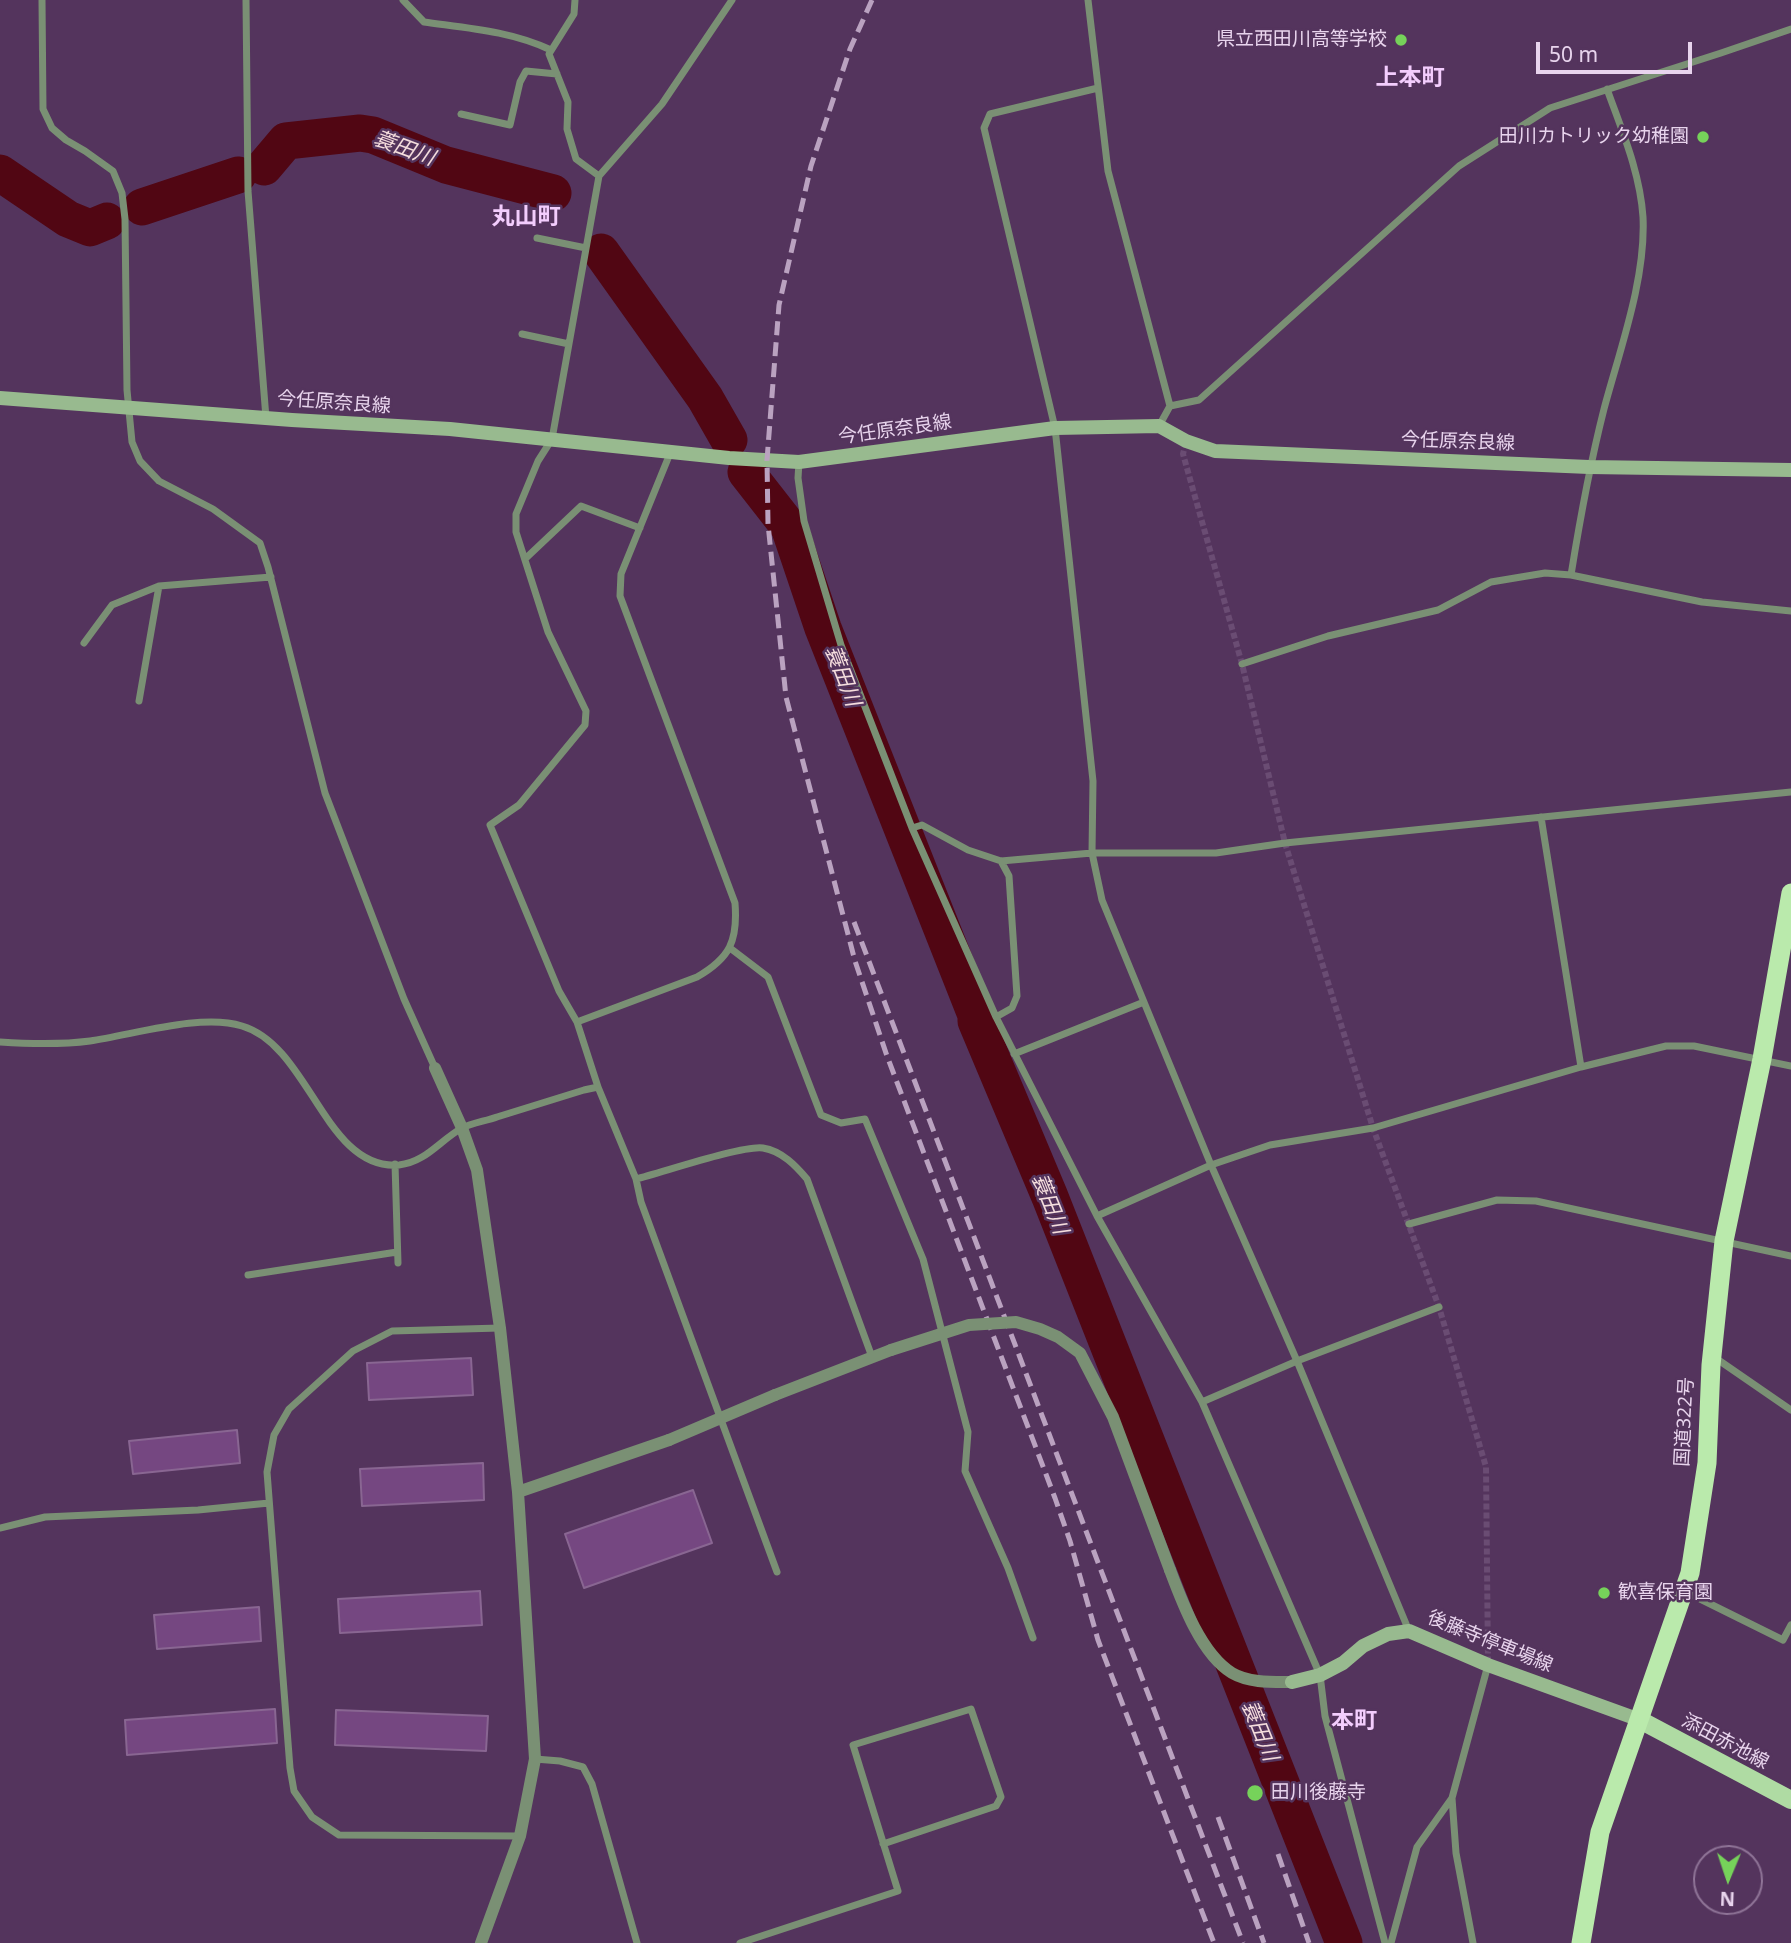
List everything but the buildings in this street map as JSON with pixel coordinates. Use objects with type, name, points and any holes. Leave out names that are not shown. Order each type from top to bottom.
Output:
[{"type":"highway","name":"国道322号","points":[[1581,1943],[1600,1832],[1690,1573],[1707,1463],[1712,1356],[1724,1241],[1762,1059],[1791,893]]},
{"type":"main road","name":"今任原奈良線","points":[[0,398],[450,429],[799,462],[1055,428],[1159,426],[1186,441],[1215,451],[1589,467],[1791,470]]},
{"type":"main road","name":"後藤寺停車場線","points":[[1292,1682],[1320,1675],[1363,1646],[1388,1634],[1409,1631],[1488,1665],[1640,1720]]},
{"type":"main road","name":"添田赤池線","points":[[1640,1720],[1791,1800]]},
{"type":"street","points":[[42,0],[43,109],[52,128],[65,140],[85,150],[113,171],[122,193],[125,219],[127,408],[132,442],[141,461],[159,481],[213,509],[260,543],[325,793],[404,999],[463,1128],[477,1170],[500,1328],[518,1492],[535,1759],[520,1836],[481,1943]]},
{"type":"street","points":[[246,0],[248,191],[266,418]]},
{"type":"street","points":[[403,0],[424,22],[527,39],[551,50]]},
{"type":"street","points":[[576,0],[574,14],[548,54],[568,102],[567,129],[576,159],[599,176]]},
{"type":"street","points":[[732,0],[662,104],[599,176],[552,439],[538,461],[516,514],[516,532],[548,632],[586,711],[585,725],[519,805],[490,825],[559,991],[577,1021],[598,1087],[636,1180],[641,1202],[777,1572]]},
{"type":"street","points":[[1088,0],[1108,171],[1170,405],[1159,426]]},
{"type":"street","points":[[1170,405],[1199,400],[1459,166],[1550,108],[1791,29]]},
{"type":"street","points":[[461,114],[510,125],[520,82],[526,71],[557,74]]},
{"type":"street","points":[[1098,88],[990,114],[984,128],[1055,428],[1093,781],[1092,852],[1102,900],[1211,1165],[1297,1361],[1409,1631]]},
{"type":"street","points":[[1570,575],[1589,467],[1642,255],[1643,218],[1639,181],[1607,89]]},
{"type":"street","points":[[537,238],[586,248]]},
{"type":"street","points":[[522,334],[569,344]]},
{"type":"street","points":[[577,1021],[697,977],[714,967],[730,948],[737,926],[735,903],[620,596],[621,574],[671,451]]},
{"type":"street","points":[[799,462],[798,478],[804,521],[841,645],[912,828],[1014,1054],[1097,1216],[1202,1402],[1320,1675],[1325,1716],[1385,1943]]},
{"type":"street","points":[[525,559],[581,506],[640,528]]},
{"type":"street","points":[[1242,664],[1328,636],[1438,610],[1491,582],[1545,573],[1570,575],[1702,603],[1791,611]]},
{"type":"street","points":[[83,643],[112,605],[159,586],[271,577]]},
{"type":"street","points":[[139,701],[159,586]]},
{"type":"street","points":[[912,828],[922,825],[968,850],[1001,861],[1092,852],[1216,853],[1285,843],[1791,792]]},
{"type":"street","points":[[1541,817],[1581,1067]]},
{"type":"street","points":[[996,1017],[1012,1008],[1017,996],[1009,876],[1001,861]]},
{"type":"street","points":[[730,948],[768,977],[821,1115],[841,1123],[865,1119],[923,1259],[968,1432],[965,1471],[1008,1568],[1032,1638]]},
{"type":"street","points":[[1014,1054],[1144,1002]]},
{"type":"street","points":[[0,1042],[50,1045],[91,1041],[203,1022],[243,1026],[265,1038],[296,1070],[347,1146],[379,1164],[422,1159],[463,1128],[598,1087]]},
{"type":"street","points":[[1097,1216],[1211,1165],[1270,1145],[1373,1128],[1581,1067],[1666,1046],[1694,1046],[1791,1066]]},
{"type":"street","points":[[636,1180],[763,1148],[790,1160],[807,1179],[872,1357]]},
{"type":"street","points":[[395,1164],[398,1263]]},
{"type":"street","points":[[1409,1224],[1497,1200],[1536,1201],[1791,1256]]},
{"type":"street","points":[[248,1275],[397,1252]]},
{"type":"street","points":[[1202,1402],[1297,1361],[1439,1307]]},
{"type":"street","points":[[518,1492],[669,1440],[891,1350],[970,1325],[1016,1322],[1058,1337],[1080,1353],[1113,1417],[1187,1614],[1215,1658],[1233,1674],[1257,1681],[1292,1682]]},
{"type":"street","points":[[500,1328],[392,1331],[353,1351],[289,1409],[274,1435],[267,1472],[290,1768],[294,1791],[312,1817],[339,1835],[520,1836]]},
{"type":"street","points":[[1712,1356],[1791,1410]]},
{"type":"street","points":[[0,1528],[45,1517],[198,1510],[269,1503]]},
{"type":"street","points":[[1684,1590],[1783,1640],[1791,1625]]},
{"type":"street","points":[[1473,1943],[1456,1853],[1452,1798],[1488,1665]]},
{"type":"street","points":[[740,1943],[898,1891],[883,1844],[853,1745],[971,1709],[1001,1797],[996,1806],[883,1844]]},
{"type":"street","points":[[535,1759],[560,1761],[583,1767],[592,1784],[637,1943]]},
{"type":"street","points":[[1391,1943],[1417,1847],[1452,1798]]},
{"type":"waterway","name":"蓑田川","points":[[264,167],[286,141],[360,133],[373,135],[446,165],[553,193]]},
{"type":"waterway","name":"蓑田川","points":[[0,173],[68,219],[90,228],[107,221]]},
{"type":"waterway","name":"蓑田川","points":[[142,207],[238,175]]},
{"type":"waterway","name":"蓑田川","points":[[601,252],[705,398],[729,440]]},
{"type":"waterway","name":"蓑田川","points":[[746,472],[789,527],[823,628],[976,1015],[976,1021],[1050,1197],[1344,1943]]},
{"type":"tunnel","points":[[1186,442],[1183,454],[1242,664],[1285,843],[1373,1128],[1439,1307],[1486,1467],[1488,1663]]},
{"type":"railway","points":[[872,0],[850,49],[811,166],[779,305],[767,460],[768,524],[786,697],[855,961],[887,1056],[1055,1498],[1098,1640],[1214,1943]]},
{"type":"railway","points":[[854,922],[1243,1943]]},
{"type":"railway","points":[[1218,1817],[1264,1943]]},
{"type":"railway","points":[[1278,1854],[1309,1943]]},
{"type":"place","name":"県立西田川高等学校","points":[[1401,40]]},
{"type":"place","name":"田川カトリック幼稚園","points":[[1703,137]]},
{"type":"place","name":"歓喜保育園","points":[[1604,1593]]},
{"type":"place","name":"田川後藤寺","points":[[1255,1793]]},
{"type":"district","name":"上本町","points":[[1410,78]]},
{"type":"district","name":"丸山町","points":[[526,217]]},
{"type":"district","name":"本町","points":[[1354,1721]]}]
